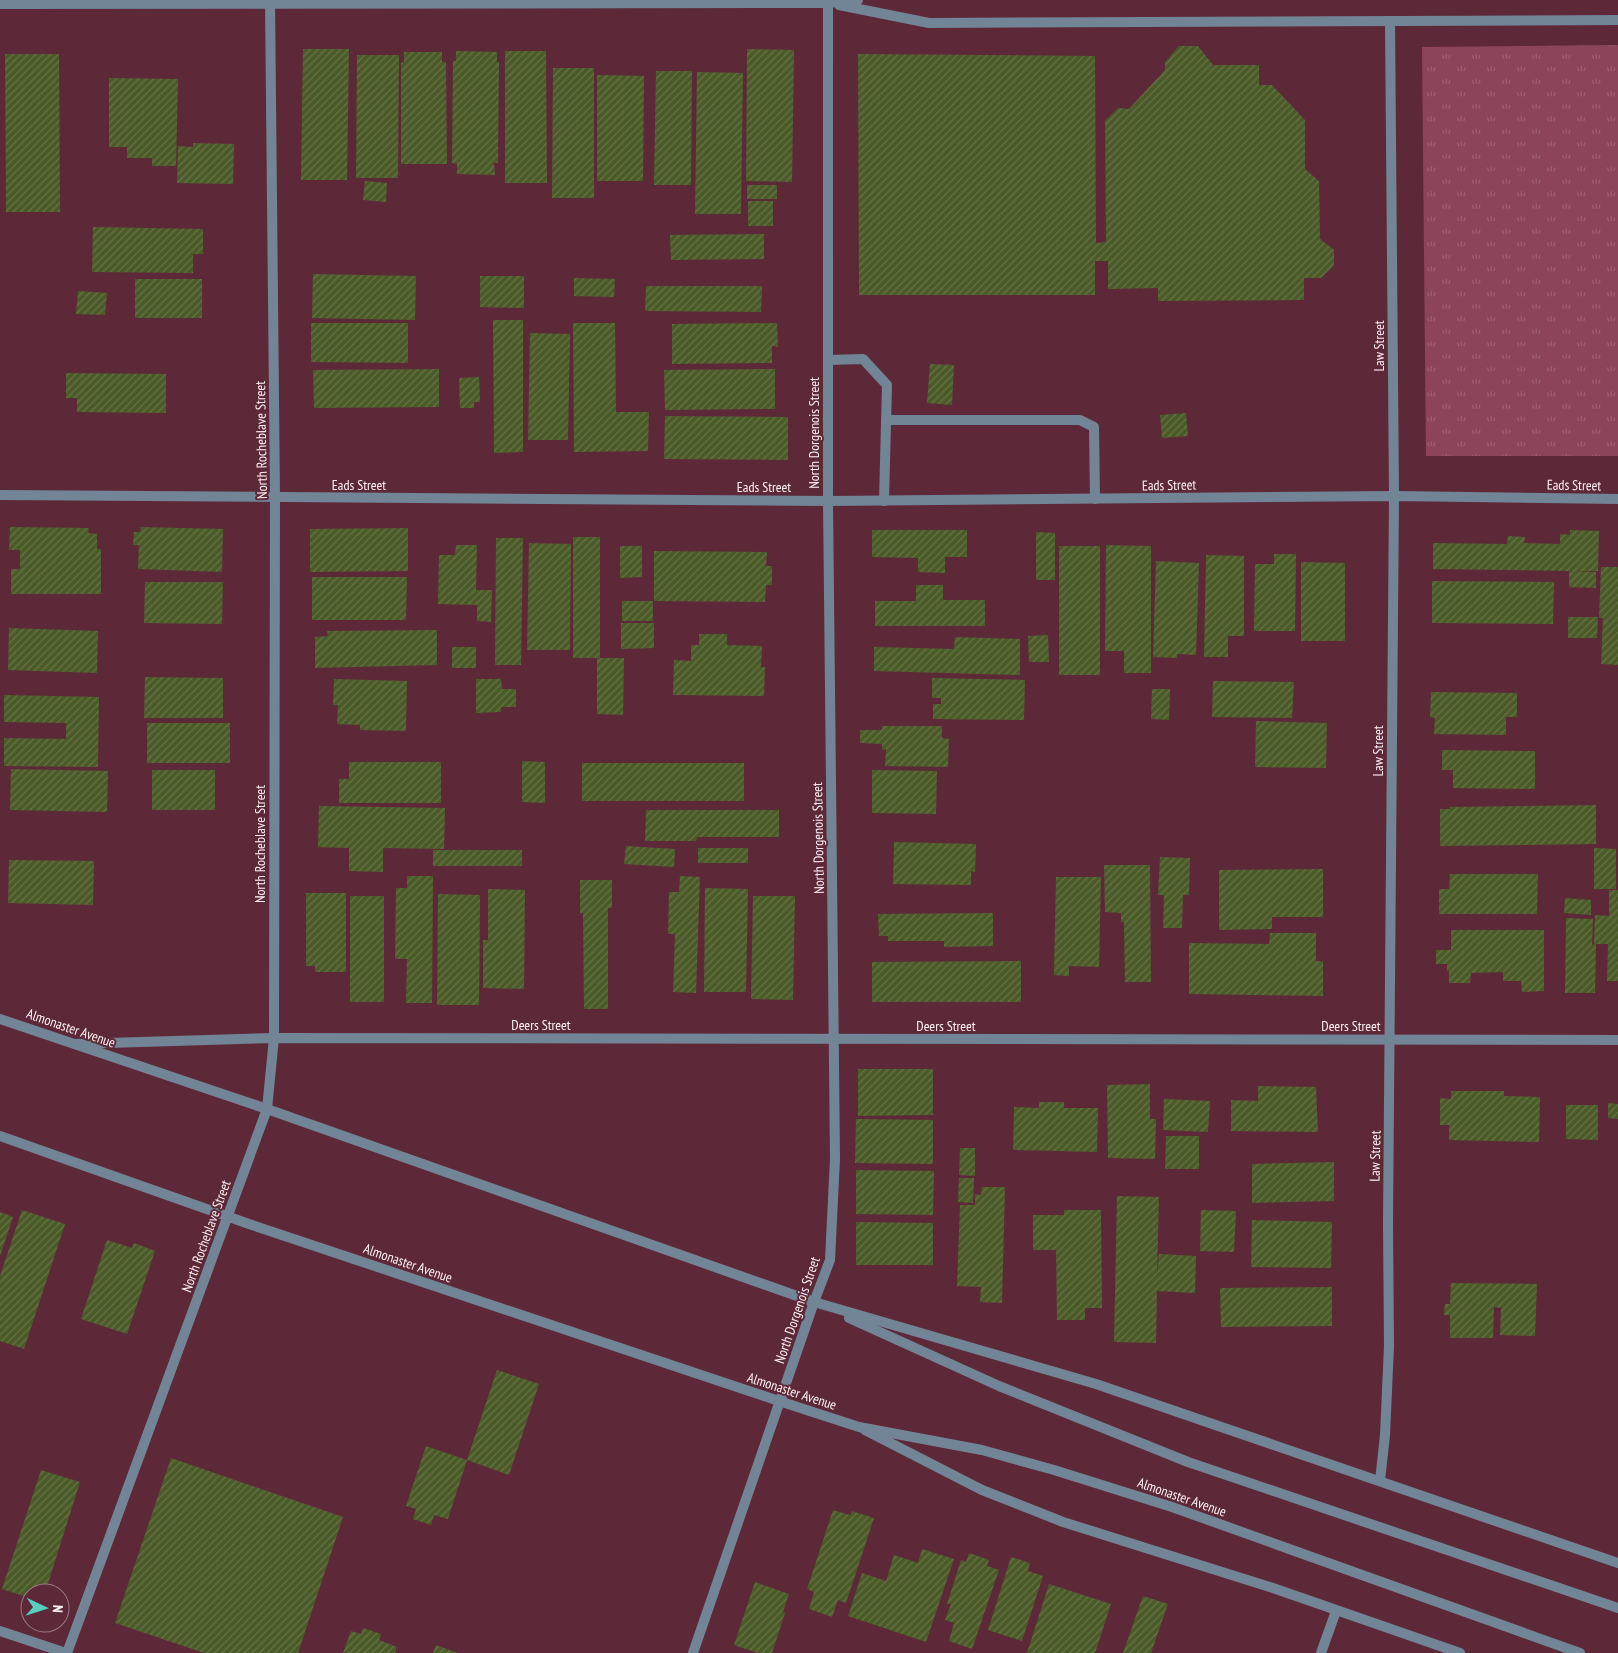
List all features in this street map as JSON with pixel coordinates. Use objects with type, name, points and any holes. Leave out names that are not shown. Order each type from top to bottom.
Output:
[{"type":"street","points":[[0,4],[828,2],[858,0]]},
{"type":"street","name":"North Rocheblave Street","points":[[66,1653],[267,1109],[274,1038],[275,498],[270,2]]},
{"type":"street","points":[[828,2],[929,23],[1618,20]]},
{"type":"street","name":"North Dorgenois Street","points":[[693,1653],[830,1260],[835,1159],[828,501],[828,2]]},
{"type":"street","name":"Law Street","points":[[1380,1481],[1385,1435],[1389,1346],[1394,496],[1390,21]]},
{"type":"street","points":[[828,360],[863,359],[887,385],[884,500]]},
{"type":"street","points":[[886,420],[1080,420],[1094,427],[1095,499]]},
{"type":"street","name":"Eads Street","points":[[0,495],[828,501],[1394,496],[1618,499]]},
{"type":"street","name":"Almonaster Avenue","points":[[0,1019],[267,1109],[814,1302],[1096,1384],[1618,1563]]},
{"type":"street","name":"Deers Street","points":[[74,1044],[274,1038],[1618,1040]]},
{"type":"street","name":"Almonaster Avenue","points":[[0,1136],[228,1217],[779,1402],[859,1427],[982,1450],[1054,1470],[1172,1507],[1580,1653]]},
{"type":"street","name":"Almonaster Avenue","points":[[814,1302],[998,1386],[1188,1462],[1618,1608]]},
{"type":"street","points":[[859,1427],[982,1490],[1063,1522],[1274,1588],[1460,1653]]},
{"type":"street","points":[[1321,1653],[1336,1611]]},
{"type":"street","points":[[0,1631],[66,1653]]},
{"type":"green space","points":[[1618,45],[1618,456],[1426,456],[1422,47]]},
{"type":"building","points":[[1179,46],[1198,46],[1213,65],[1259,65],[1259,85],[1272,85],[1305,120],[1305,169],[1319,181],[1320,239],[1334,250],[1334,265],[1321,278],[1304,278],[1304,300],[1158,301],[1158,288],[1108,289],[1108,261],[1095,261],[1095,295],[859,295],[858,54],[1095,56],[1096,243],[1106,242],[1105,121],[1118,108],[1129,109],[1165,70],[1165,62]]},
{"type":"building","points":[[303,49],[349,49],[347,180],[301,180]]},
{"type":"building","points":[[747,49],[794,50],[792,182],[746,181]]},
{"type":"building","points":[[456,51],[497,52],[497,62],[499,62],[498,163],[494,163],[495,175],[457,174],[457,164],[452,163],[453,61],[456,61]]},
{"type":"building","points":[[505,51],[546,51],[547,183],[505,183]]},
{"type":"building","points":[[404,52],[442,52],[442,62],[446,62],[447,164],[401,164],[401,63],[404,62]]},
{"type":"building","points":[[5,54],[59,54],[60,212],[6,212]]},
{"type":"building","points":[[357,55],[399,55],[398,178],[356,178]]},
{"type":"building","points":[[553,68],[594,68],[594,198],[552,198]]},
{"type":"building","points":[[656,71],[692,71],[691,185],[654,185]]},
{"type":"building","points":[[697,72],[743,73],[741,214],[695,214]]},
{"type":"building","points":[[597,75],[644,76],[643,181],[597,181]]},
{"type":"building","points":[[109,78],[178,79],[176,166],[152,166],[152,158],[127,158],[127,147],[109,147]]},
{"type":"building","points":[[193,143],[234,144],[233,184],[177,183],[178,146],[193,147]]},
{"type":"building","points":[[365,181],[387,183],[386,202],[363,200]]},
{"type":"building","points":[[747,185],[777,185],[777,199],[747,199]]},
{"type":"building","points":[[748,201],[773,201],[773,226],[748,226]]},
{"type":"building","points":[[93,227],[203,229],[203,254],[193,254],[193,273],[92,272]]},
{"type":"building","points":[[764,234],[764,259],[671,260],[670,235]]},
{"type":"building","points":[[313,274],[416,276],[415,320],[312,318]]},
{"type":"building","points":[[480,276],[524,276],[524,308],[480,307]]},
{"type":"building","points":[[574,278],[615,279],[614,297],[574,296]]},
{"type":"building","points":[[135,279],[202,279],[202,318],[135,318]]},
{"type":"building","points":[[646,286],[762,286],[761,312],[645,311]]},
{"type":"building","points":[[78,291],[107,293],[105,315],[76,314]]},
{"type":"building","points":[[493,320],[523,320],[523,452],[494,453]]},
{"type":"building","points":[[311,323],[408,323],[408,363],[311,362]]},
{"type":"building","points":[[573,323],[615,323],[616,412],[649,412],[648,451],[574,452]]},
{"type":"building","points":[[777,323],[778,347],[772,346],[772,363],[672,364],[672,324]]},
{"type":"building","points":[[530,333],[570,334],[568,440],[528,440]]},
{"type":"building","points":[[930,364],[954,365],[952,405],[927,403]]},
{"type":"building","points":[[439,369],[439,407],[314,408],[313,370]]},
{"type":"building","points":[[775,369],[775,409],[665,410],[664,370]]},
{"type":"building","points":[[66,373],[166,374],[166,413],[77,412],[77,398],[66,398]]},
{"type":"building","points":[[479,377],[480,402],[474,402],[474,408],[460,408],[459,378]]},
{"type":"building","points":[[1186,413],[1188,436],[1162,438],[1160,415]]},
{"type":"building","points":[[665,416],[788,417],[788,460],[664,459]]},
{"type":"building","points":[[10,527],[89,528],[88,533],[97,534],[97,549],[101,549],[101,594],[11,594],[11,569],[20,569],[20,550],[9,550]]},
{"type":"building","points":[[141,527],[223,529],[222,572],[138,569],[139,545],[133,545],[134,532],[140,532]]},
{"type":"building","points":[[408,528],[408,571],[310,572],[310,529]]},
{"type":"building","points":[[872,530],[967,530],[967,557],[945,557],[945,573],[918,572],[918,558],[872,557]]},
{"type":"building","points":[[1570,530],[1599,531],[1598,571],[1575,571],[1596,572],[1596,588],[1569,587],[1569,571],[1433,569],[1433,543],[1507,544],[1508,536],[1525,537],[1524,543],[1560,544],[1560,534],[1570,535]]},
{"type":"building","points":[[1036,532],[1055,533],[1055,580],[1036,580]]},
{"type":"building","points":[[573,537],[600,537],[600,658],[624,658],[623,715],[597,714],[597,658],[573,658]]},
{"type":"building","points":[[496,538],[523,538],[521,665],[495,665]]},
{"type":"building","points":[[529,543],[571,544],[570,650],[527,650]]},
{"type":"building","points":[[456,545],[477,545],[476,590],[492,590],[491,622],[477,621],[477,605],[438,604],[439,555],[455,555]]},
{"type":"building","points":[[1106,545],[1151,546],[1151,673],[1124,673],[1124,651],[1105,651]]},
{"type":"building","points":[[620,546],[642,546],[642,577],[620,578]]},
{"type":"building","points":[[1059,546],[1100,546],[1100,675],[1059,675]]},
{"type":"building","points":[[654,551],[767,552],[766,566],[772,566],[772,585],[766,585],[765,602],[654,601]]},
{"type":"building","points":[[1274,554],[1296,554],[1295,631],[1254,631],[1255,564],[1274,564]]},
{"type":"building","points":[[1206,555],[1244,556],[1244,636],[1228,636],[1228,657],[1204,657]]},
{"type":"building","points":[[1156,561],[1199,563],[1196,655],[1177,654],[1177,658],[1153,657]]},
{"type":"building","points":[[1301,562],[1345,563],[1345,641],[1301,641]]},
{"type":"building","points":[[1601,567],[1618,567],[1618,665],[1601,664],[1603,618],[1599,618]]},
{"type":"building","points":[[312,577],[407,577],[406,620],[312,620]]},
{"type":"building","points":[[1432,581],[1554,582],[1553,624],[1432,623]]},
{"type":"building","points":[[145,582],[223,582],[222,624],[144,623]]},
{"type":"building","points":[[916,585],[943,585],[943,600],[985,600],[985,626],[875,626],[875,601],[916,601]]},
{"type":"building","points":[[622,601],[653,601],[653,621],[622,621]]},
{"type":"building","points":[[1568,617],[1598,617],[1597,638],[1568,638]]},
{"type":"building","points":[[621,623],[654,623],[654,648],[621,649]]},
{"type":"building","points":[[9,628],[98,631],[97,673],[8,670]]},
{"type":"building","points":[[437,630],[437,665],[315,668],[315,637],[328,636],[327,631]]},
{"type":"building","points":[[699,634],[727,634],[727,645],[762,646],[761,667],[765,667],[764,696],[673,695],[674,660],[691,661],[691,645],[699,645]]},
{"type":"building","points":[[1048,635],[1049,662],[1029,662],[1028,636]]},
{"type":"building","points":[[955,637],[1020,639],[1020,675],[874,671],[874,647],[954,649]]},
{"type":"building","points":[[452,647],[476,647],[476,668],[452,668]]},
{"type":"building","points":[[145,677],[223,678],[223,718],[144,718]]},
{"type":"building","points":[[932,678],[1025,680],[1024,720],[933,719],[933,704],[941,704],[941,698],[932,698]]},
{"type":"building","points":[[334,679],[407,681],[406,731],[360,730],[360,725],[337,724],[338,705],[333,705]]},
{"type":"building","points":[[476,679],[501,679],[502,689],[516,689],[516,707],[501,707],[501,712],[476,713]]},
{"type":"building","points":[[1213,681],[1294,682],[1292,718],[1212,717]]},
{"type":"building","points":[[1152,689],[1170,689],[1169,720],[1151,719]]},
{"type":"building","points":[[1431,692],[1517,693],[1517,717],[1506,717],[1506,735],[1434,734],[1435,718],[1430,717]]},
{"type":"building","points":[[4,695],[99,697],[98,767],[4,766],[4,738],[66,739],[66,723],[4,722]]},
{"type":"building","points":[[1256,721],[1327,723],[1326,768],[1255,767]]},
{"type":"building","points":[[147,723],[230,723],[230,763],[147,763]]},
{"type":"building","points":[[882,726],[942,726],[942,738],[949,739],[948,767],[885,766],[886,749],[882,750],[882,744],[860,743],[860,730],[882,730]]},
{"type":"building","points":[[1442,750],[1535,751],[1535,789],[1453,788],[1453,770],[1442,770]]},
{"type":"building","points":[[522,761],[545,762],[545,803],[522,802]]},
{"type":"building","points":[[349,762],[441,762],[441,803],[339,803],[339,779],[349,779]]},
{"type":"building","points":[[582,763],[744,763],[744,801],[582,801]]},
{"type":"building","points":[[11,769],[108,771],[107,812],[10,810]]},
{"type":"building","points":[[152,770],[215,770],[215,810],[152,810]]},
{"type":"building","points":[[872,770],[937,771],[936,814],[872,813]]},
{"type":"building","points":[[1596,805],[1596,844],[1440,846],[1440,809],[1450,809],[1450,807]]},
{"type":"building","points":[[319,806],[445,808],[444,849],[383,848],[383,872],[349,871],[349,848],[318,847]]},
{"type":"building","points":[[646,810],[779,810],[779,837],[697,837],[696,841],[645,841]]},
{"type":"building","points":[[894,842],[976,844],[975,872],[971,871],[971,885],[893,884]]},
{"type":"building","points":[[626,846],[675,849],[674,867],[624,864]]},
{"type":"building","points":[[698,848],[748,848],[748,863],[698,863]]},
{"type":"building","points":[[1594,848],[1616,849],[1616,889],[1594,889]]},
{"type":"building","points":[[433,850],[522,850],[522,866],[433,866]]},
{"type":"building","points":[[1160,857],[1190,858],[1189,895],[1183,895],[1182,928],[1163,928],[1164,895],[1158,895]]},
{"type":"building","points":[[9,860],[94,861],[93,905],[8,903]]},
{"type":"building","points":[[1104,865],[1150,865],[1151,982],[1125,982],[1124,922],[1121,922],[1121,913],[1105,912]]},
{"type":"building","points":[[1323,869],[1323,917],[1272,917],[1272,929],[1219,930],[1219,870]]},
{"type":"building","points":[[1450,874],[1538,874],[1537,914],[1439,914],[1439,889],[1449,889]]},
{"type":"building","points":[[407,876],[433,876],[432,1003],[406,1003],[407,959],[395,959],[396,888],[407,888]]},
{"type":"building","points":[[680,876],[700,877],[696,993],[673,992],[675,934],[668,934],[669,892],[679,892]]},
{"type":"building","points":[[1056,877],[1101,877],[1099,967],[1069,966],[1069,976],[1054,975]]},
{"type":"building","points":[[580,880],[612,880],[612,908],[608,908],[608,1009],[584,1009],[583,913],[580,913]]},
{"type":"building","points":[[705,888],[748,889],[746,992],[704,992]]},
{"type":"building","points":[[488,889],[525,890],[524,989],[483,988],[483,940],[488,940]]},
{"type":"building","points":[[1609,890],[1618,890],[1618,981],[1607,981],[1608,944],[1596,944],[1595,993],[1565,993],[1566,918],[1593,919],[1592,945],[1594,944],[1595,915],[1609,916]]},
{"type":"building","points":[[306,893],[346,893],[346,972],[315,972],[315,966],[306,966]]},
{"type":"building","points":[[438,894],[480,895],[479,1005],[437,1005]]},
{"type":"building","points":[[350,896],[384,896],[384,1002],[350,1002]]},
{"type":"building","points":[[753,896],[795,896],[793,1000],[751,999]]},
{"type":"building","points":[[1565,898],[1591,900],[1591,915],[1564,913]]},
{"type":"building","points":[[993,913],[993,946],[944,947],[944,941],[888,941],[888,936],[879,936],[878,914]]},
{"type":"building","points":[[1451,930],[1544,930],[1544,991],[1522,992],[1521,981],[1503,981],[1503,972],[1471,973],[1470,983],[1449,983],[1447,964],[1436,964],[1436,950],[1451,950]]},
{"type":"building","points":[[1270,933],[1316,933],[1316,961],[1323,961],[1323,996],[1189,994],[1189,943],[1269,944]]},
{"type":"building","points":[[1021,961],[1021,1002],[872,1002],[872,962]]},
{"type":"building","points":[[858,1069],[933,1069],[933,1115],[858,1116]]},
{"type":"building","points":[[1150,1084],[1150,1119],[1156,1119],[1155,1159],[1108,1158],[1107,1085]]},
{"type":"building","points":[[1258,1086],[1316,1087],[1318,1132],[1231,1131],[1231,1100],[1258,1101]]},
{"type":"building","points":[[1451,1091],[1504,1091],[1504,1096],[1540,1097],[1539,1142],[1449,1140],[1449,1125],[1440,1125],[1440,1098],[1451,1099]]},
{"type":"building","points":[[1164,1099],[1210,1101],[1208,1132],[1163,1130]]},
{"type":"building","points":[[1039,1102],[1064,1102],[1064,1108],[1098,1108],[1097,1152],[1013,1150],[1014,1107],[1039,1108]]},
{"type":"building","points":[[1608,1103],[1618,1104],[1618,1119],[1608,1118]]},
{"type":"building","points":[[1566,1105],[1598,1105],[1598,1140],[1566,1139]]},
{"type":"building","points":[[856,1119],[933,1120],[933,1164],[855,1163]]},
{"type":"building","points":[[1166,1136],[1199,1136],[1199,1169],[1165,1169]]},
{"type":"building","points":[[960,1148],[975,1148],[975,1176],[959,1175]]},
{"type":"building","points":[[1334,1162],[1334,1201],[1252,1203],[1252,1164]]},
{"type":"building","points":[[856,1170],[934,1171],[933,1215],[856,1214]]},
{"type":"building","points":[[959,1178],[974,1178],[973,1203],[958,1202]]},
{"type":"building","points":[[982,1187],[1005,1187],[1002,1303],[980,1302],[981,1287],[957,1286],[960,1205],[975,1205],[975,1194],[981,1195]]},
{"type":"building","points":[[1117,1196],[1159,1197],[1157,1275],[1159,1254],[1196,1256],[1195,1293],[1157,1291],[1156,1343],[1114,1342]]},
{"type":"building","points":[[22,1210],[65,1224],[24,1349],[0,1341],[0,1276]]},
{"type":"building","points":[[1064,1210],[1101,1210],[1102,1308],[1085,1308],[1085,1320],[1057,1320],[1056,1250],[1033,1250],[1033,1215],[1064,1215]]},
{"type":"building","points":[[1201,1210],[1236,1211],[1234,1252],[1200,1251]]},
{"type":"building","points":[[0,1212],[13,1217],[0,1256]]},
{"type":"building","points":[[1252,1220],[1332,1222],[1331,1268],[1251,1267]]},
{"type":"building","points":[[856,1222],[933,1223],[933,1265],[856,1265]]},
{"type":"building","points":[[107,1240],[132,1248],[134,1243],[155,1251],[127,1334],[81,1319]]},
{"type":"building","points":[[1451,1283],[1537,1284],[1535,1336],[1500,1335],[1501,1308],[1494,1307],[1493,1338],[1450,1338],[1450,1315],[1444,1315],[1445,1304],[1450,1304]]},
{"type":"building","points":[[1332,1287],[1332,1326],[1221,1327],[1220,1288]]},
{"type":"building","points":[[497,1370],[539,1384],[509,1475],[467,1460]]},
{"type":"building","points":[[426,1446],[467,1460],[448,1519],[434,1515],[431,1525],[413,1519],[416,1509],[406,1506]]},
{"type":"building","points":[[171,1458],[343,1517],[298,1653],[204,1653],[115,1623]]},
{"type":"building","points":[[41,1470],[80,1482],[48,1583],[20,1583],[20,1595],[2,1589]]},
{"type":"building","points":[[833,1510],[850,1515],[852,1511],[874,1518],[846,1603],[838,1600],[832,1617],[809,1609],[814,1592],[807,1589]]},
{"type":"building","points":[[922,1549],[954,1559],[926,1642],[848,1616],[862,1573],[886,1581],[894,1555],[918,1563]]},
{"type":"building","points":[[969,1553],[989,1560],[987,1566],[999,1570],[972,1649],[949,1641],[954,1623],[945,1620],[951,1604],[947,1604],[961,1560],[966,1562]]},
{"type":"building","points":[[1011,1557],[1030,1563],[1028,1571],[1043,1576],[1022,1641],[988,1630]]},
{"type":"building","points":[[755,1582],[789,1594],[772,1653],[758,1653],[734,1645]]},
{"type":"building","points":[[1049,1584],[1111,1604],[1095,1653],[1027,1653]]},
{"type":"building","points":[[1143,1596],[1168,1604],[1151,1653],[1123,1653]]},
{"type":"building","points":[[363,1628],[381,1634],[379,1640],[397,1647],[395,1653],[343,1653],[351,1631],[361,1634]]},
{"type":"building","points":[[436,1645],[458,1653],[433,1653]]}]
